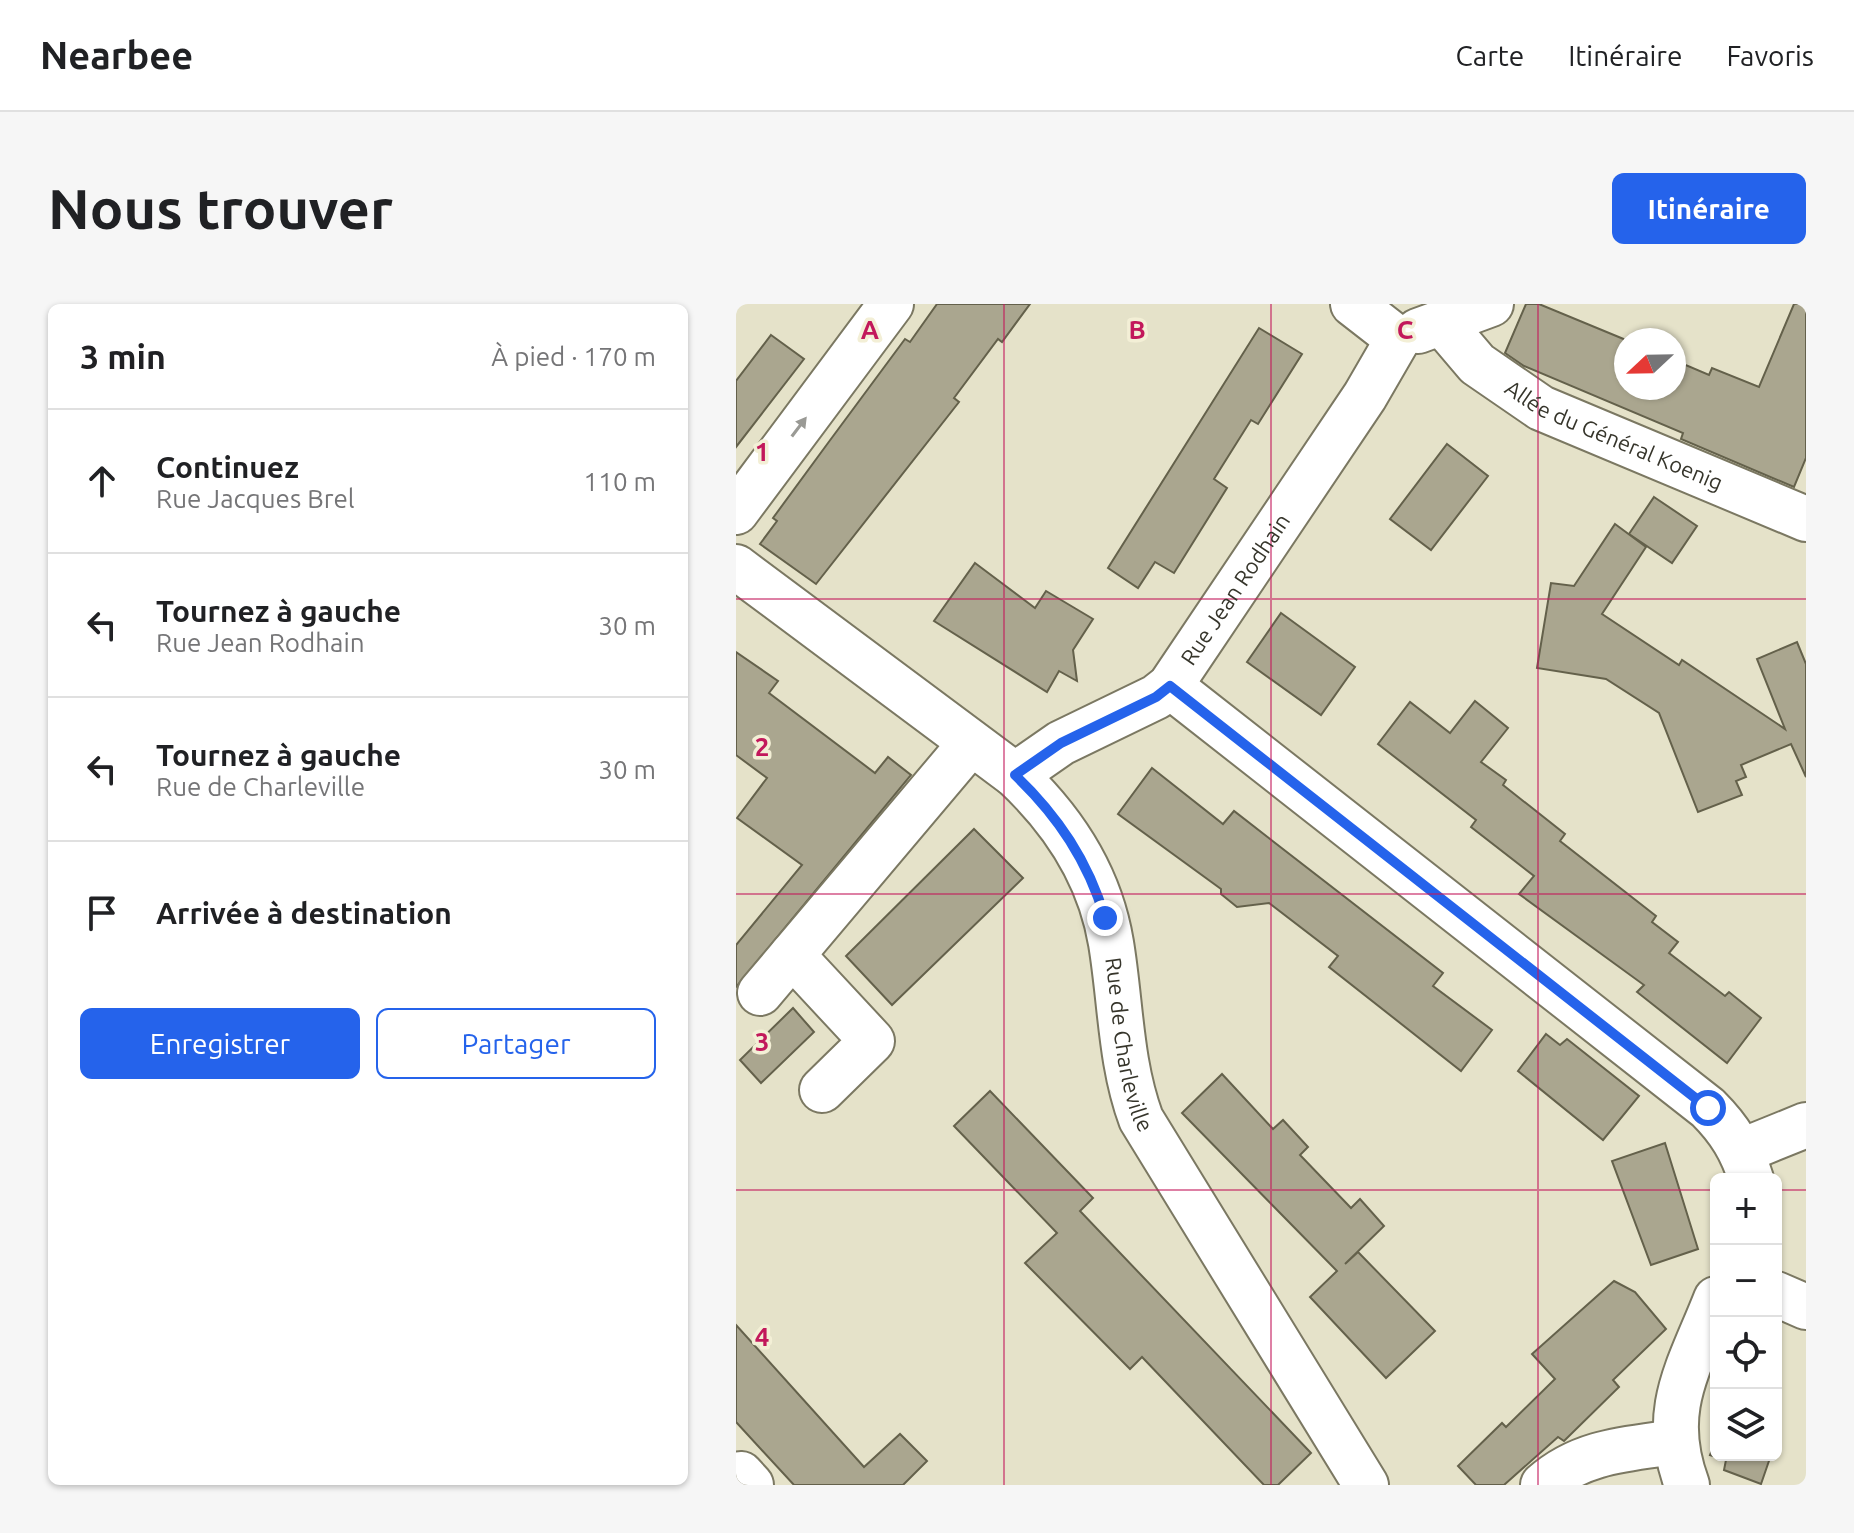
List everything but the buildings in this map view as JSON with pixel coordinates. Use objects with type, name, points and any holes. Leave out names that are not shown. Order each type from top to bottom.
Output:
[{"type":"street","points":[[736,512],[891,304]]},
{"type":"street","points":[[1353,304],[1398,339],[1491,304]]},
{"type":"street","name":"Allée du Général Koenig","points":[[1443,324],[1477,364],[1541,408],[1806,519]]},
{"type":"street","name":"Rue Jean Rodhain","points":[[1015,775],[1061,743],[1156,697],[1170,686],[1365,396],[1398,339]]},
{"type":"street","name":"Rue de Charleville","points":[[736,567],[1015,775],[1044,804],[1072,841],[1098,893],[1111,944],[1126,1070],[1141,1119],[1366,1485]]},
{"type":"street","points":[[1170,686],[1708,1108],[1727,1126],[1747,1165],[1806,1125]]},
{"type":"street","points":[[760,993],[971,743]]},
{"type":"street","points":[[792,955],[872,1041],[822,1090]]},
{"type":"street","points":[[1782,1297],[1806,1307]]},
{"type":"street","points":[[1687,1485],[1675,1442],[1676,1403],[1710,1315]]},
{"type":"street","points":[[1543,1485],[1571,1463],[1586,1457],[1675,1442]]},
{"type":"route","points":[[1105,918],[1098,893],[1072,841],[1035,794],[1015,775],[1061,743],[1156,697],[1170,686],[1708,1108]]}]
